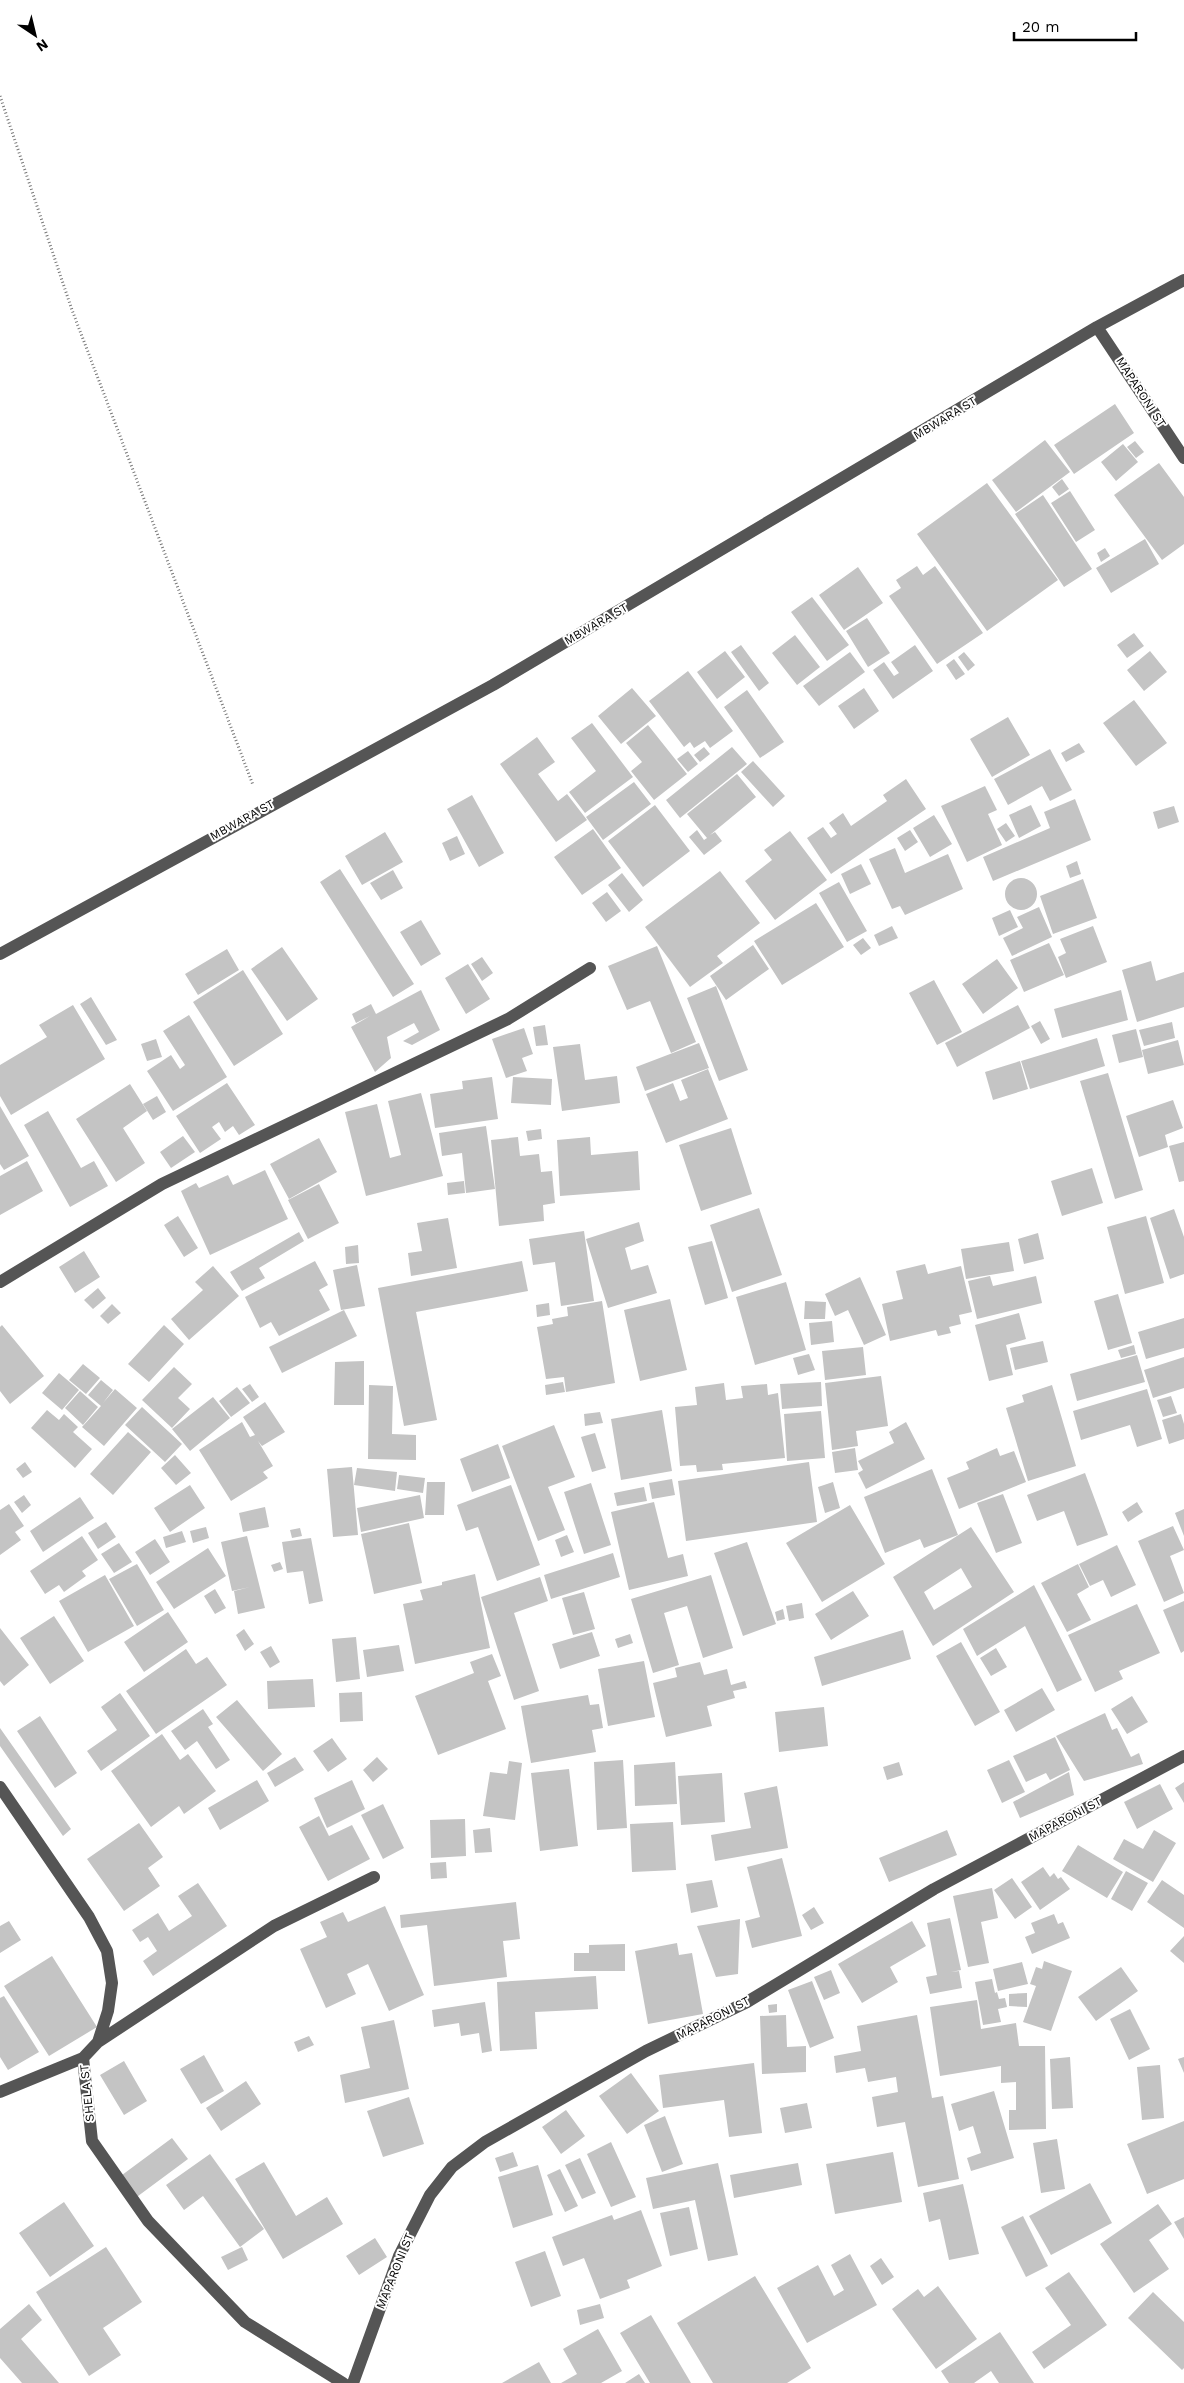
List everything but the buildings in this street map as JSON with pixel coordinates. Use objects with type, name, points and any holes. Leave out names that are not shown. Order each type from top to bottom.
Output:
[{"type":"street","name":"MBWARA ST","points":[[0,954],[262,809],[493,685],[1097,327],[1184,280]]},
{"type":"street","name":"MAPARONI ST","points":[[1097,327],[1184,458]]},
{"type":"street","points":[[0,1282],[162,1184],[508,1020],[590,968]]},
{"type":"street","name":"MAPARONI ST","points":[[353,2383],[399,2256],[430,2196],[452,2167],[485,2142],[646,2051],[747,2002],[934,1889],[1184,1756]]},
{"type":"street","name":"SHELA ST","points":[[0,1787],[89,1917],[108,1951],[112,1983],[108,2011],[98,2042],[83,2058],[92,2141],[148,2221],[245,2322],[343,2383]]},
{"type":"street","points":[[98,2042],[274,1926],[374,1878]]},
{"type":"street","points":[[0,2092],[83,2058]]},
{"type":"path","points":[[0,96],[72,310],[262,809]]}]
